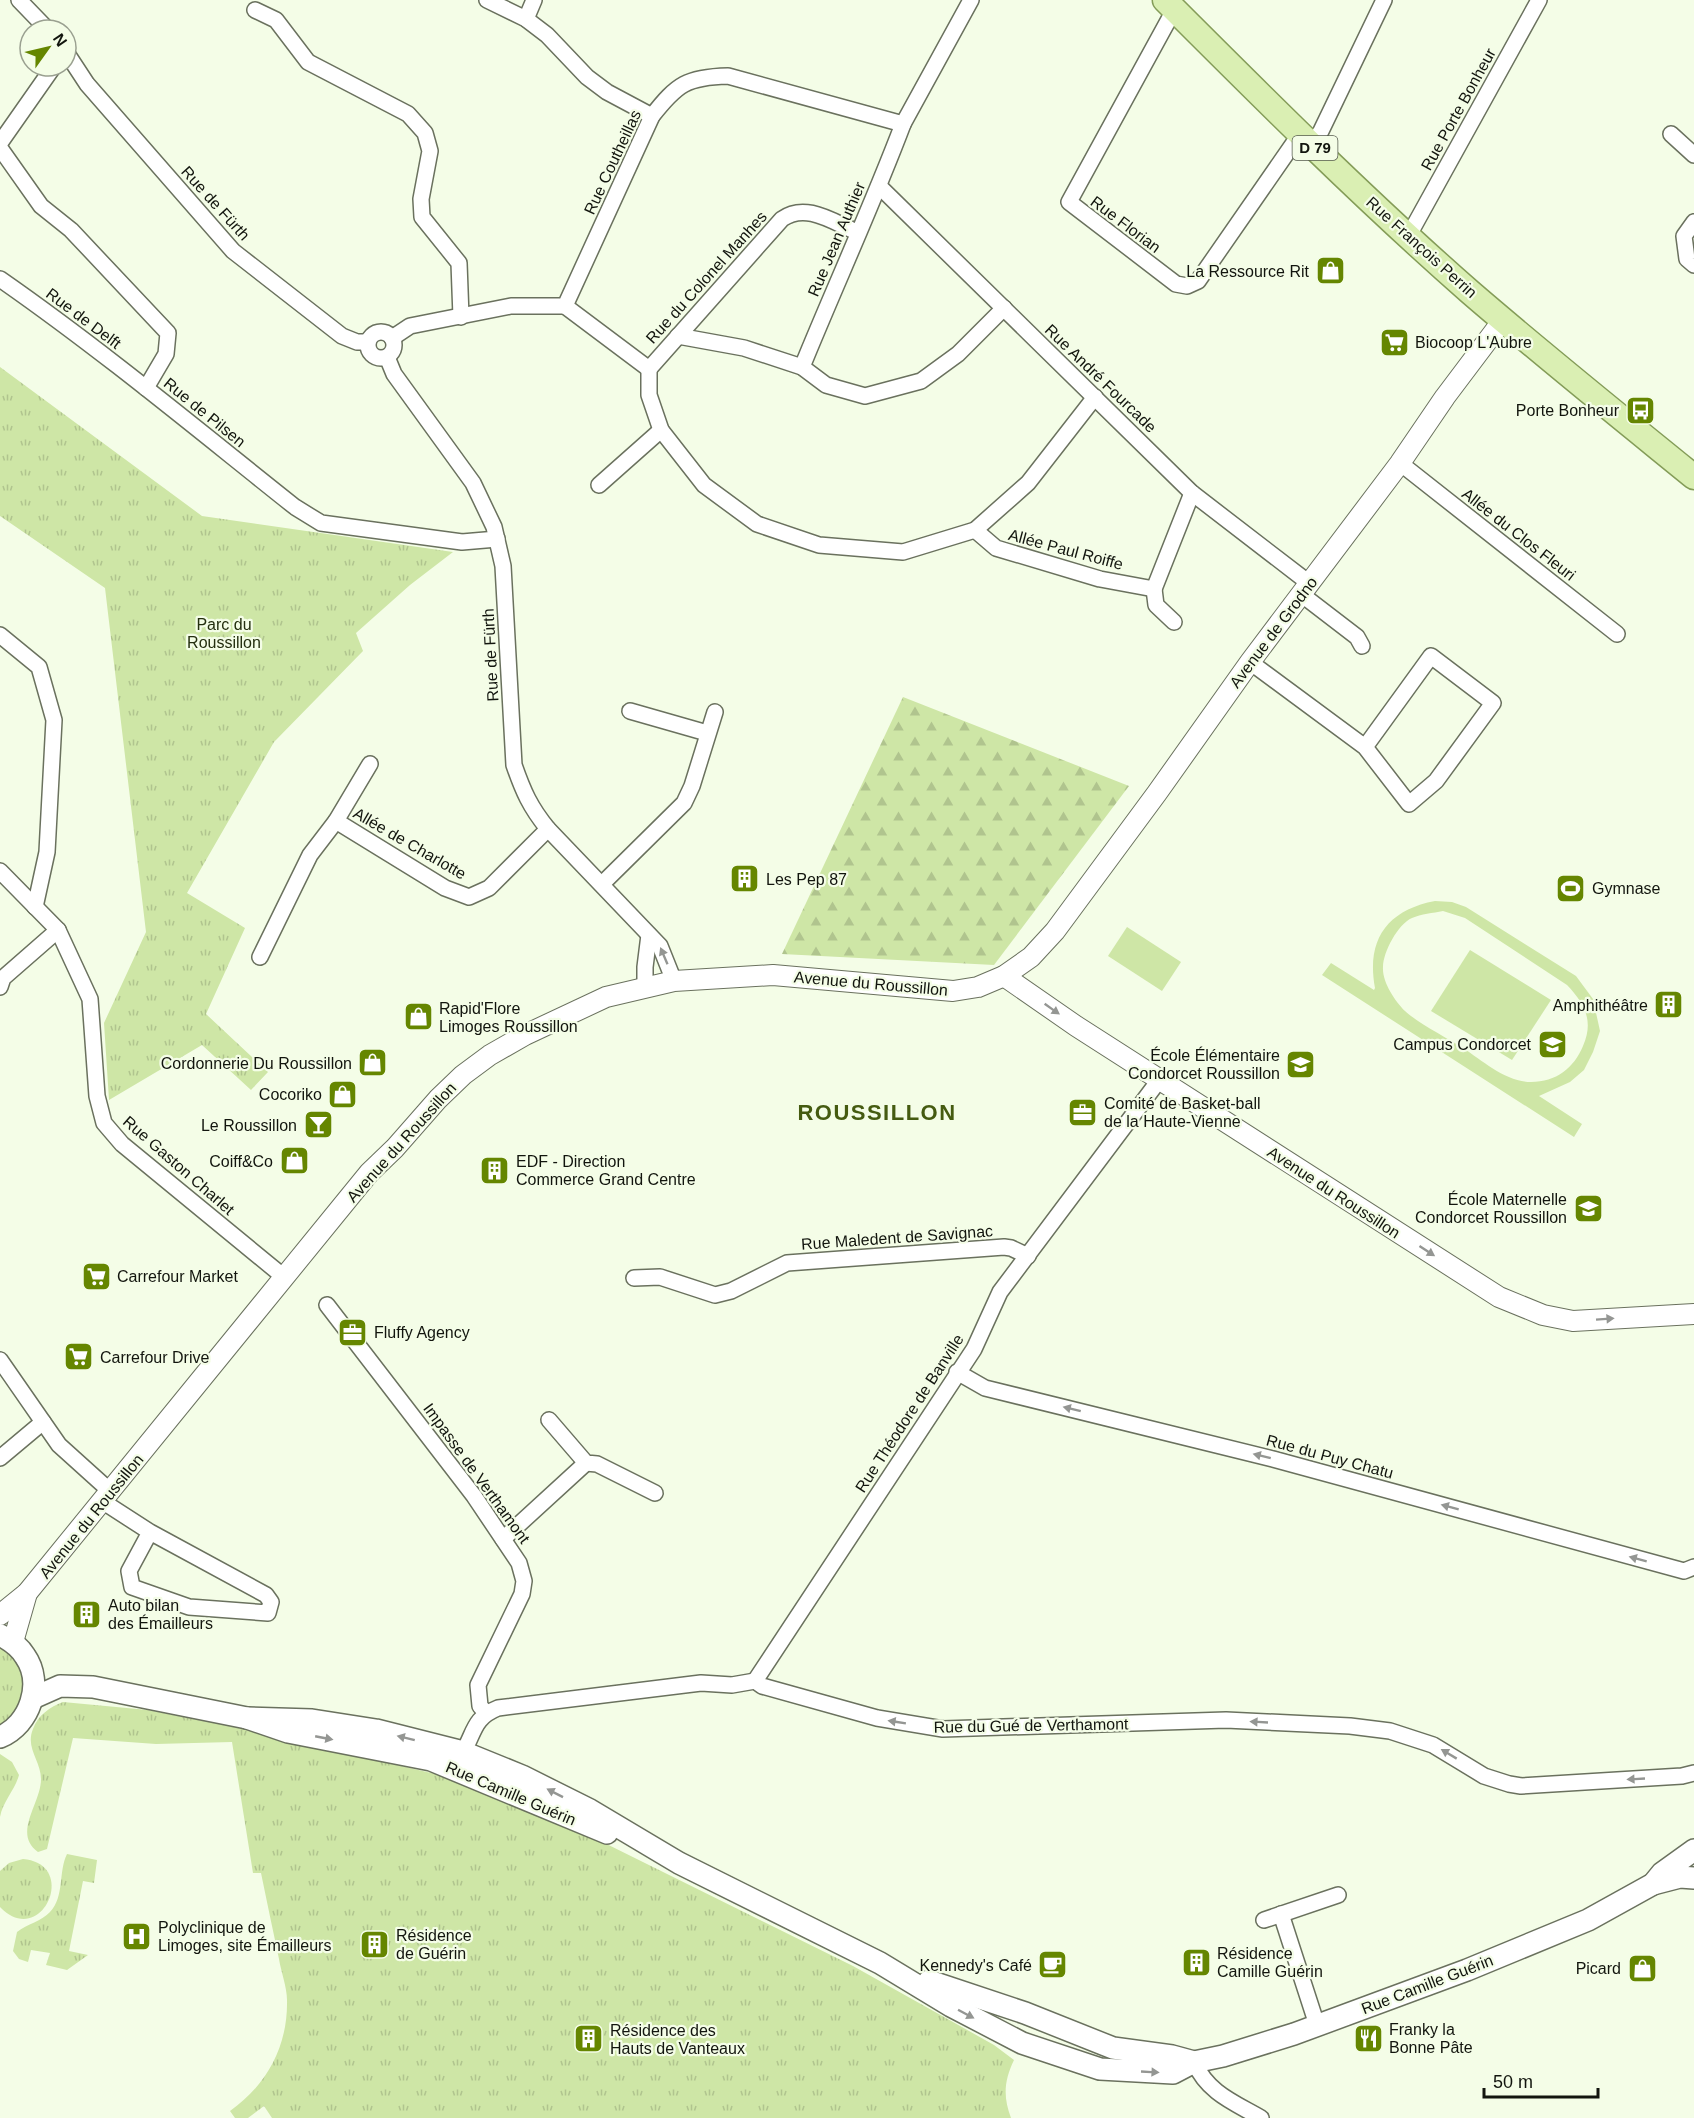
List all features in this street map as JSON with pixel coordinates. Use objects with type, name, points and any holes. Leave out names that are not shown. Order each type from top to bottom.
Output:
[{"type":"main road","name":"Rue François Perrin","points":[[1169,5],[1306,140],[1503,320],[1694,477]]},
{"type":"main road","points":[[0,1737],[18,1725],[27,1714],[33,1698],[32,1670],[26,1657],[6,1638]]},
{"type":"main road","points":[[32,1670],[60,1686]]},
{"type":"main road","points":[[33,1698],[60,1686],[93,1687],[247,1718],[288,1732],[432,1760]]},
{"type":"main road","points":[[247,1718],[312,1720],[376,1730],[463,1752]]},
{"type":"main road","name":"Rue Camille Guérin","points":[[463,1752],[522,1776],[590,1810],[680,1863],[880,1963],[951,2006],[1022,2043],[1100,2069],[1173,2073],[1194,2062],[1256,2046],[1467,1970],[1588,1920],[1653,1884],[1680,1877],[1694,1878]]},
{"type":"main road","name":"Rue Camille Guérin","points":[[432,1760],[680,1863]]},
{"type":"main road","name":"Rue Camille Guérin","points":[[1653,1884],[1662,1873],[1694,1850]]},
{"type":"main road","name":"Rue Camille Guérin","points":[[880,1963],[1025,2013],[1106,2046],[1172,2056],[1194,2062]]},
{"type":"main road","points":[[1022,2043],[1040,2037],[1063,2038],[1095,2049],[1106,2046]]},
{"type":"street","points":[[19,0],[36,18]]},
{"type":"street","points":[[487,0],[526,19],[547,34],[587,77],[607,92],[652,116]]},
{"type":"street","points":[[526,19],[534,0]]},
{"type":"street","points":[[903,124],[971,0]]},
{"type":"street","points":[[1306,140],[1321,131],[1384,0]]},
{"type":"street","name":"Rue Porte Bonheur","points":[[1409,235],[1539,0]]},
{"type":"street","name":"Rue Florian","points":[[1169,5],[1069,202],[1176,284],[1187,285],[1198,281],[1306,140]]},
{"type":"street","points":[[255,10],[276,20],[308,62],[408,114],[425,133],[430,151],[421,199],[422,217],[459,263],[461,316]]},
{"type":"street","name":"Rue de Fürth","points":[[78,70],[87,84],[233,250],[342,336],[357,342],[368,342]]},
{"type":"street","name":"Rue Coutheillas","points":[[565,306],[652,116],[681,85],[702,76],[728,75],[903,124]]},
{"type":"street","name":"Rue de Pilsen","points":[[46,78],[0,145],[40,206],[71,230],[168,333],[166,354],[146,388],[295,507],[321,523],[462,542],[497,539]]},
{"type":"street","name":"Rue Jean Authier","points":[[801,367],[857,232],[879,186],[903,124]]},
{"type":"street","points":[[1671,134],[1694,155]]},
{"type":"street","name":"Rue André Fourcade","points":[[879,186],[1192,493],[1305,589],[1357,636],[1362,646]]},
{"type":"street","name":"Rue du Colonel Manhes","points":[[565,306],[649,369],[782,219],[792,212],[806,211],[857,232]]},
{"type":"street","points":[[1694,222],[1684,236],[1687,259],[1694,264]]},
{"type":"street","name":"Rue de Delft","points":[[0,279],[46,311],[146,388]]},
{"type":"street","points":[[392,338],[410,326],[511,306],[565,306]]},
{"type":"street","points":[[678,336],[744,348],[801,367],[826,385],[865,396],[921,381],[958,354],[1004,308]]},
{"type":"street","name":"Avenue de Grodno","points":[[1043,945],[1150,802],[1250,662],[1400,464],[1503,320]]},
{"type":"street","points":[[376,333],[388,333],[392,338],[394,349],[387,357],[380,358],[373,355],[369,349],[368,342],[376,333]]},
{"type":"street","name":"Rue de Fürth","points":[[387,357],[394,374],[473,483],[488,513],[497,539],[503,566],[514,765],[524,795],[534,813],[548,829],[660,946],[674,981]]},
{"type":"street","points":[[649,369],[649,395],[661,430],[704,485],[757,524],[819,545],[903,552],[975,530],[1028,483],[1095,397]]},
{"type":"street","points":[[599,485],[661,430]]},
{"type":"street","name":"Allée du Clos Fleuri","points":[[1400,464],[1617,634]]},
{"type":"street","points":[[1174,622],[1156,605],[1154,590],[1192,493]]},
{"type":"street","name":"Allée Paul Roiffe","points":[[975,530],[996,548],[1100,579],[1154,590]]},
{"type":"street","points":[[0,635],[39,667],[54,720],[47,852],[35,907]]},
{"type":"street","points":[[1250,662],[1365,747],[1409,804],[1436,781],[1493,703],[1431,656],[1365,747]]},
{"type":"street","points":[[630,711],[707,733]]},
{"type":"street","points":[[602,884],[684,803],[692,786],[715,712]]},
{"type":"street","name":"Allée de Charlotte","points":[[260,957],[310,855],[336,820],[370,764]]},
{"type":"street","name":"Allée de Charlotte","points":[[336,820],[445,888],[469,897],[489,888],[548,829]]},
{"type":"street","name":"Rue Gaston Charlet","points":[[0,871],[58,930],[90,999],[97,1096],[104,1123],[122,1144],[284,1277]]},
{"type":"street","points":[[0,987],[3,978],[58,930]]},
{"type":"street","points":[[645,987],[649,935]]},
{"type":"street","name":"Avenue du Roussillon","points":[[0,1615],[27,1593],[369,1173],[394,1149],[438,1099],[463,1075],[490,1055],[525,1035],[606,997],[674,981],[773,975],[953,991],[978,987],[1004,976],[1019,967],[1043,945]]},
{"type":"street","name":"Avenue du Roussillon","points":[[1004,976],[1499,1298],[1543,1315],[1573,1321],[1694,1314]]},
{"type":"street","name":"Rue Théodore de Banville","points":[[756,1681],[974,1349],[1000,1292],[1160,1079]]},
{"type":"street","name":"Rue Maledent de Savignac","points":[[634,1278],[660,1277],[715,1295],[731,1291],[787,1263],[1004,1247],[1028,1256]]},
{"type":"street","name":"Impasse de Verthamont","points":[[327,1305],[474,1496],[519,1563],[524,1581],[522,1594],[478,1685],[480,1706],[486,1713]]},
{"type":"street","points":[[0,1359],[59,1445],[106,1496],[150,1532],[266,1595],[271,1602],[268,1613],[189,1607],[132,1587],[129,1571],[150,1532]]},
{"type":"street","name":"Rue du Puy Chatu","points":[[957,1372],[978,1385],[1285,1462],[1684,1571],[1694,1567]]},
{"type":"street","points":[[549,1420],[586,1463],[597,1464],[655,1493]]},
{"type":"street","points":[[0,1458],[43,1422]]},
{"type":"street","points":[[504,1539],[586,1463]]},
{"type":"street","name":"Avenue du Roussillon","points":[[6,1638],[27,1593]]},
{"type":"street","name":"Rue du Gué de Verthamont","points":[[486,1713],[510,1705],[701,1683],[732,1685],[756,1681],[762,1686],[877,1718],[943,1729],[1226,1720],[1350,1726],[1390,1731],[1433,1745],[1484,1776],[1521,1786],[1682,1776],[1694,1773]]},
{"type":"street","points":[[463,1752],[474,1726],[486,1713]]},
{"type":"street","name":"Rue Camille Guérin","points":[[432,1760],[463,1752]]},
{"type":"street","points":[[1264,1920],[1338,1895]]},
{"type":"street","points":[[1281,1914],[1317,2025]]},
{"type":"street","points":[[1194,2062],[1199,2073],[1214,2091],[1261,2118]]},
{"type":"green space","name":"Parc du Roussillon","points":[[0,367],[202,516],[453,552],[410,585],[356,633],[363,651],[274,742],[187,893],[245,928],[206,1014],[268,1072],[251,1090],[202,1045],[109,1100],[104,1023],[146,932],[105,588],[0,516]]},
{"type":"green space","points":[[903,697],[1129,786],[994,965],[782,954]]},
{"type":"green space","points":[[1435,901],[1452,902],[1466,907],[1576,976],[1593,999],[1600,1031],[1584,1070],[1570,1082],[1539,1096],[1582,1124],[1574,1137],[1322,975],[1331,963],[1374,990],[1374,955],[1377,942],[1393,920],[1418,905]],"holes":[[[1443,911],[1465,918],[1567,985],[1579,999],[1586,1013],[1588,1029],[1575,1061],[1563,1072],[1540,1081],[1513,1079],[1417,1020],[1405,1011],[1393,997],[1387,985],[1383,967],[1392,939],[1402,926],[1416,917]]]},
{"type":"green space","points":[[1127,927],[1181,962],[1162,991],[1108,956]]},
{"type":"green space","points":[[1470,950],[1551,1000],[1512,1060],[1431,1011]]},
{"type":"green space","points":[[0,1643],[18,1658],[25,1687],[22,1703],[13,1716],[0,1726]]},
{"type":"green space","points":[[63,1702],[148,1710],[239,1728],[444,1776],[544,1813],[853,1966],[994,2045],[1014,2060],[1006,2089],[1011,2118],[272,2118],[264,2106],[248,2118],[235,2118],[230,2111],[255,2089],[273,2063],[284,2033],[287,2000],[261,1873],[253,1873],[232,1742],[156,1744],[73,1738],[47,1849],[38,1852],[28,1836],[30,1818],[41,1779],[31,1736],[41,1716]]},
{"type":"green space","points":[[0,1754],[12,1762],[19,1775],[0,1817]]},
{"type":"green space","points":[[67,1854],[97,1860],[94,1883],[83,1881],[69,1951],[88,1955],[67,1970],[46,1965],[50,1953],[31,1950],[28,1962],[19,1959],[13,1951],[17,1932],[43,1918],[55,1906]]},
{"type":"green space","points":[[23,1859],[40,1864],[49,1875],[52,1888],[48,1901],[40,1912],[29,1918],[15,1917],[0,1907],[0,1871],[9,1863]]},
{"type":"place","name":"La Ressource Rit","points":[[1330,271]]},
{"type":"place","name":"Biocoop L'Aubre","points":[[1394,342]]},
{"type":"place","name":"Porte Bonheur","points":[[1640,410]]},
{"type":"place","name":"Les Pep 87","points":[[745,879]]},
{"type":"place","name":"Gymnase","points":[[1571,888]]},
{"type":"place","name":"Amphithéâtre","points":[[1669,1005]]},
{"type":"place","name":"Rapid'Flore Limoges Roussillon","points":[[418,1017]]},
{"type":"place","name":"Campus Condorcet","points":[[1552,1044]]},
{"type":"place","name":"Cordonnerie Du Roussillon","points":[[373,1063]]},
{"type":"place","name":"École Élémentaire Condorcet Roussillon","points":[[1301,1064]]},
{"type":"place","name":"Cocoriko","points":[[343,1094]]},
{"type":"place","name":"Comité de Basket-ball de la Haute-Vienne","points":[[1083,1112]]},
{"type":"place","name":"Le Roussillon","points":[[318,1125]]},
{"type":"place","name":"Coiff&Co","points":[[294,1161]]},
{"type":"place","name":"EDF - Direction Commerce Grand Centre","points":[[495,1170]]},
{"type":"place","name":"École Maternelle Condorcet Roussillon","points":[[1588,1208]]},
{"type":"place","name":"Carrefour Market","points":[[96,1276]]},
{"type":"place","name":"Fluffy Agency","points":[[353,1332]]},
{"type":"place","name":"Carrefour Drive","points":[[79,1357]]},
{"type":"place","name":"Auto bilan des Émailleurs","points":[[87,1614]]},
{"type":"place","name":"Polyclinique de Limoges, site Émailleurs","points":[[137,1936]]},
{"type":"place","name":"Résidence de Guérin","points":[[375,1944]]},
{"type":"place","name":"Résidence Camille Guérin","points":[[1196,1962]]},
{"type":"place","name":"Kennedy's Café","points":[[1053,1965]]},
{"type":"place","name":"Picard","points":[[1642,1968]]},
{"type":"place","name":"Franky la Bonne Pâte","points":[[1368,2038]]},
{"type":"place","name":"Résidence des Hauts de Vanteaux","points":[[589,2039]]},
{"type":"district","name":"ROUSSILLON","points":[[877,1112]]}]
